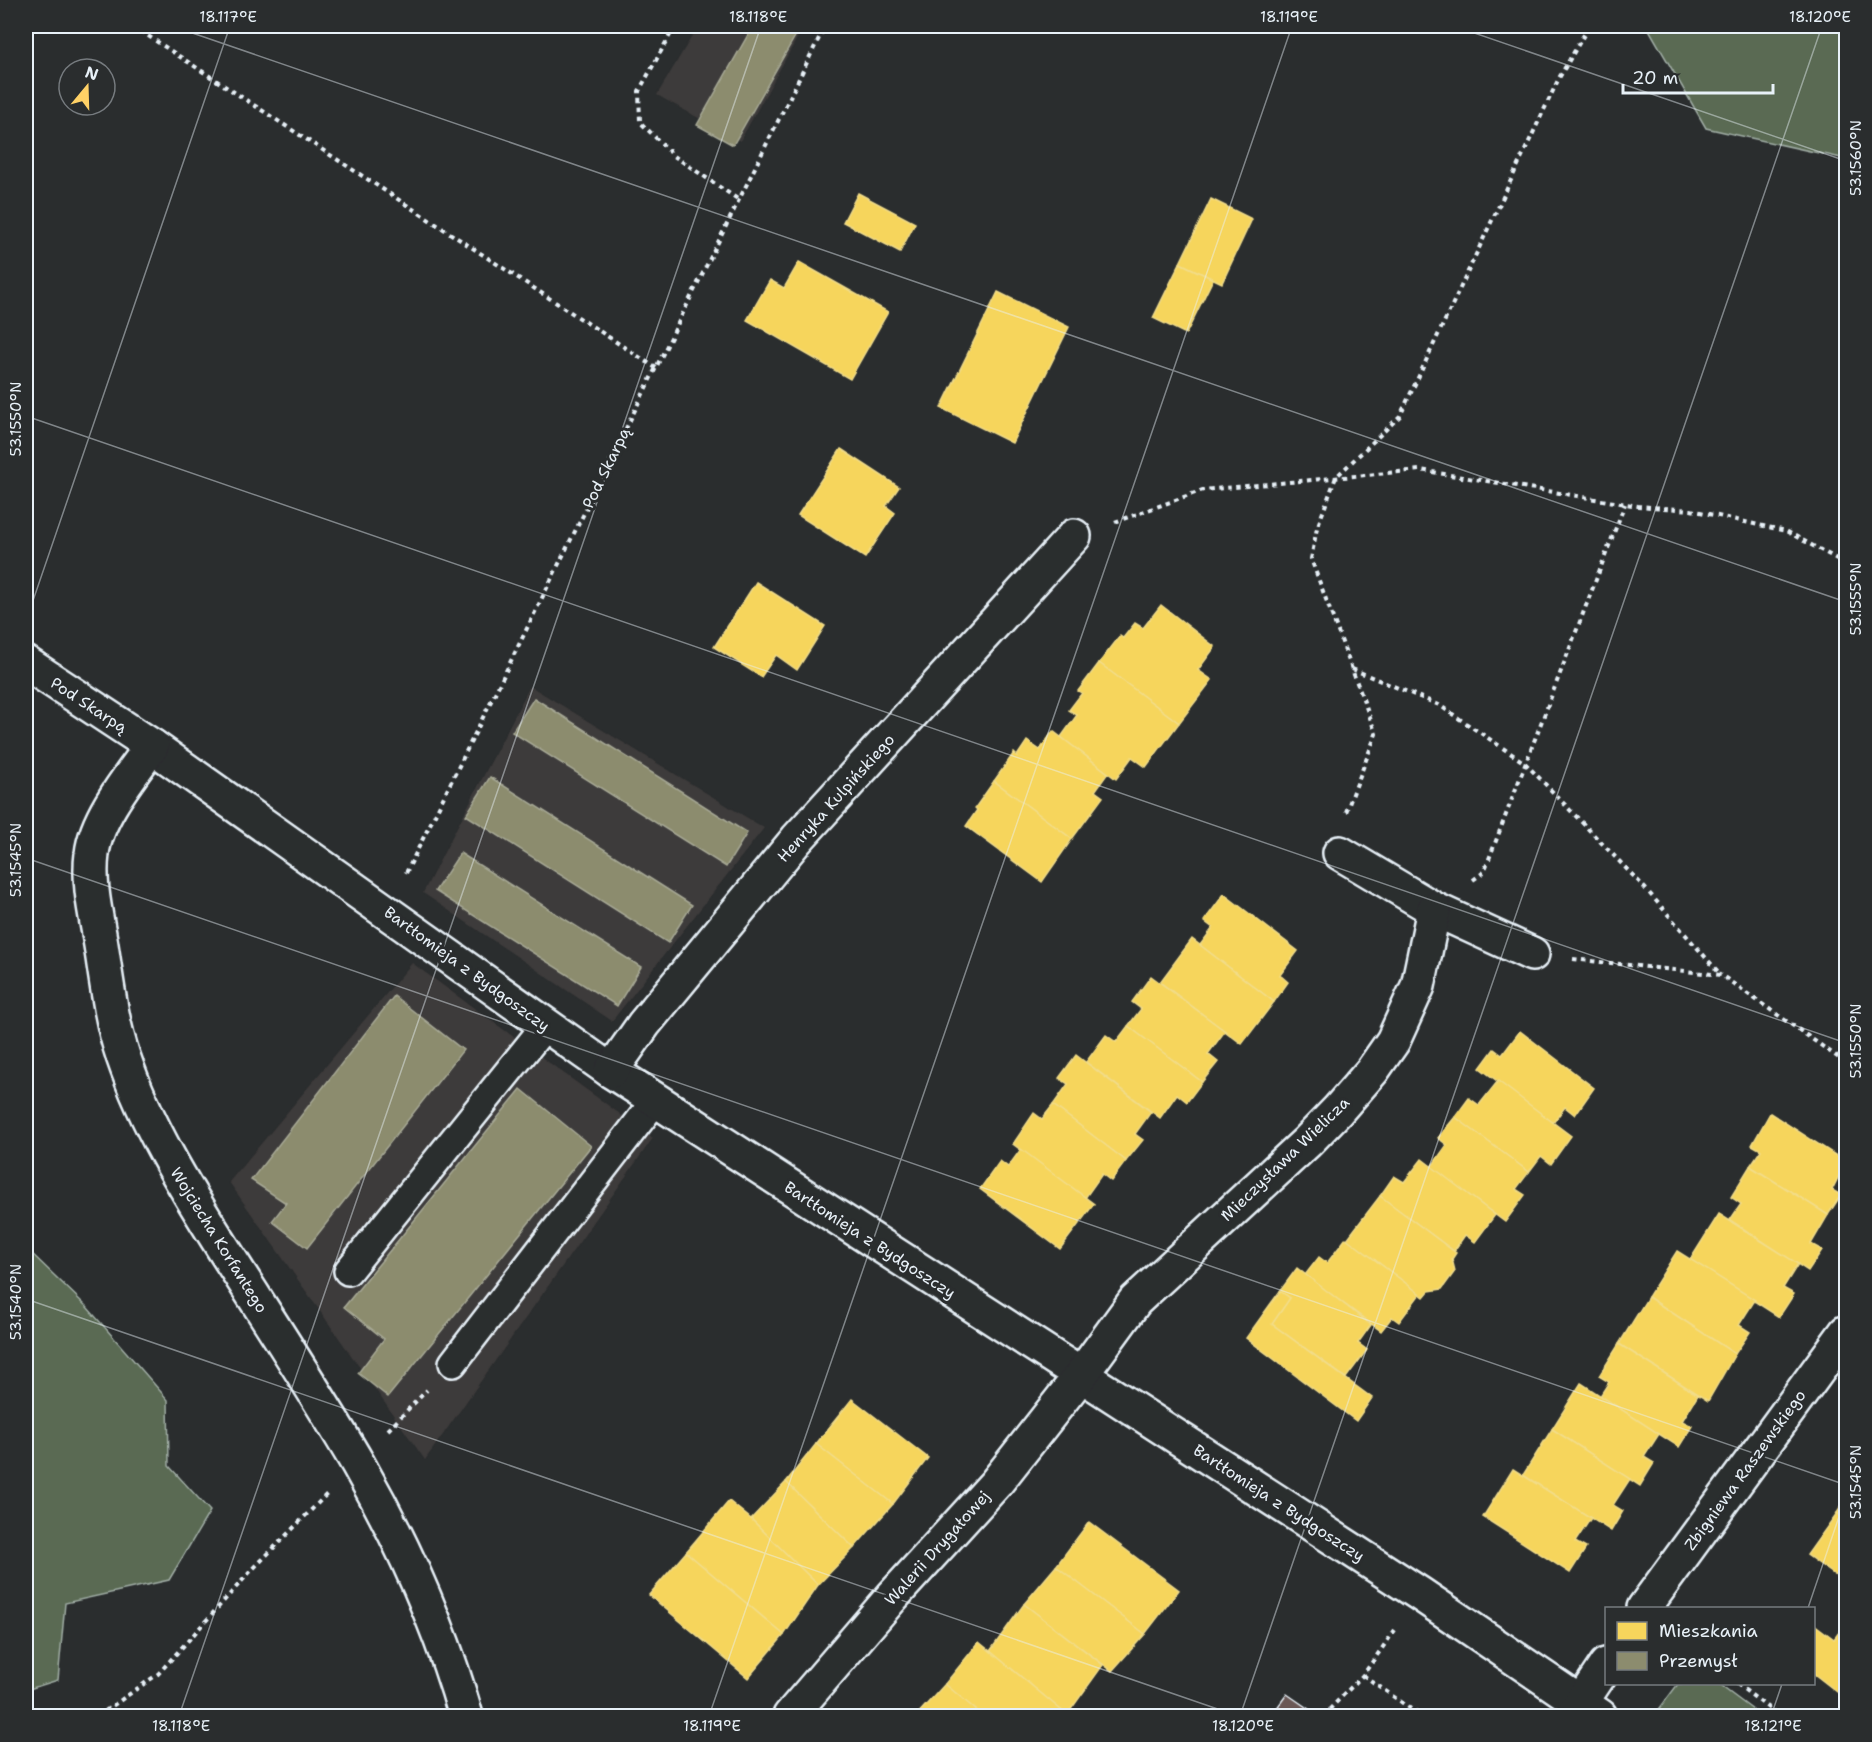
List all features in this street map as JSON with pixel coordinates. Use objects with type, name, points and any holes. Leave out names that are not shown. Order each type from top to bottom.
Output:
[{"type":"street","name":"Henryka Kulpińskiego","points":[[610,1071],[644,1024],[797,839],[1074,536]]},
{"type":"street","name":"Pod Skarpą","points":[[26,663],[152,746]]},
{"type":"street","name":"Bartłomieja z Bydgoszczy","points":[[152,746],[610,1071],[1420,1594],[1585,1712]]},
{"type":"street","name":"Wojciecha Korfantego","points":[[152,746],[105,818],[92,852],[93,900],[112,1019],[124,1058],[165,1151],[197,1207],[357,1463],[398,1538],[426,1601],[457,1683],[466,1716]]},
{"type":"street","points":[[1340,853],[1434,909],[1532,954]]},
{"type":"street","name":"Mieczysława Wielicza","points":[[1081,1375],[1136,1301],[1307,1142],[1372,1071],[1393,1041],[1418,986],[1434,909]]},
{"type":"street","name":"Zbigniewa Raszewskiego","points":[[1645,1607],[1846,1332]]},
{"type":"street","name":"Walerii Drygałowej","points":[[790,1716],[892,1597],[996,1483],[1081,1375]]},
{"type":"street","points":[[1585,1712],[1605,1667]]},
{"type":"lane","points":[[348,1271],[546,1026]]},
{"type":"lane","points":[[453,1363],[655,1101]]},
{"type":"path","points":[[133,26],[656,368]]},
{"type":"path","points":[[675,26],[639,91],[640,122],[674,156],[739,200]]},
{"type":"path","name":"Pod Skarpą","points":[[387,912],[825,26]]},
{"type":"path","points":[[1340,853],[1338,830],[1376,734],[1311,559],[1317,528],[1336,477],[1400,416],[1560,78],[1589,26]]},
{"type":"path","points":[[1074,536],[1203,490],[1420,470],[1638,506],[1691,510],[1786,531],[1846,564]]},
{"type":"path","points":[[1434,909],[1484,872],[1625,504]]},
{"type":"path","points":[[1351,669],[1439,705],[1525,763],[1643,886],[1721,975],[1846,1062]]},
{"type":"path","points":[[1532,954],[1721,975]]},
{"type":"path","points":[[98,1716],[158,1674],[249,1573],[453,1363]]},
{"type":"path","points":[[1323,1716],[1363,1675],[1420,1594]]},
{"type":"path","points":[[1363,1675],[1421,1716]]},
{"type":"path","points":[[1740,1685],[1779,1716]]},
{"type":"shaded area","points":[[698,26],[804,26],[740,141],[657,95]]},
{"type":"shaded area","points":[[530,686],[764,828],[612,1021],[423,893]]},
{"type":"shaded area","points":[[412,963],[653,1138],[425,1460],[229,1182]]},
{"type":"green space","points":[[1647,26],[1846,26],[1846,159],[1706,128]]},
{"type":"green space","points":[[26,1248],[87,1307],[168,1400],[169,1466],[210,1511],[169,1580],[65,1603],[58,1680],[26,1690]]},
{"type":"green space","points":[[1677,1685],[1719,1685],[1761,1716],[1654,1716]]},
{"type":"building: Mieszkania","points":[[858,193],[915,223],[900,252],[843,222]]},
{"type":"building: Mieszkania","points":[[1211,199],[1252,219],[1222,283],[1180,263]]},
{"type":"building: Mieszkania","points":[[799,262],[888,312],[850,379],[747,320],[770,280],[784,288]]},
{"type":"building: Mieszkania","points":[[1180,263],[1213,279],[1186,334],[1153,318]]},
{"type":"building: Mieszkania","points":[[998,292],[1069,327],[1012,443],[941,408]]},
{"type":"building: Mieszkania","points":[[841,449],[899,487],[886,506],[895,513],[865,558],[798,515]]},
{"type":"building: Mieszkania","points":[[756,582],[825,626],[797,670],[776,655],[761,677],[714,647]]},
{"type":"building: Mieszkania","points":[[1161,605],[1215,647],[1198,670],[1212,680],[1179,723],[1099,663],[1120,636],[1123,638],[1135,623],[1143,628]]},
{"type":"building: Mieszkania","points":[[1099,663],[1179,723],[1146,767],[1132,757],[1116,779],[1061,737],[1077,715],[1069,710],[1082,693],[1078,691]]},
{"type":"building: Mieszkania","points":[[1053,731],[1108,773],[1095,791],[1103,797],[1072,839],[994,781],[1014,753],[1017,756],[1027,741],[1040,750]]},
{"type":"building: Mieszkania","points":[[994,781],[1072,839],[1042,882],[966,826],[977,810],[975,808]]},
{"type":"building: Mieszkania","points":[[1224,894],[1298,951],[1280,975],[1288,982],[1274,1002],[1200,945],[1213,928],[1204,921]]},
{"type":"building: Mieszkania","points":[[1192,939],[1274,1002],[1242,1044],[1160,982]]},
{"type":"building: Mieszkania","points":[[1151,976],[1225,1031],[1208,1054],[1218,1062],[1202,1082],[1128,1026],[1141,1009],[1132,1002]]},
{"type":"building: Mieszkania","points":[[1128,1026],[1202,1082],[1187,1102],[1177,1094],[1160,1118],[1086,1062],[1106,1035],[1116,1042]]},
{"type":"building: Mieszkania","points":[[1520,1031],[1594,1088],[1575,1115],[1565,1107],[1553,1123],[1480,1068],[1494,1049],[1502,1055]]},
{"type":"building: Mieszkania","points":[[1076,1055],[1151,1112],[1135,1134],[1143,1140],[1126,1161],[1053,1105],[1068,1084],[1059,1078]]},
{"type":"building: Mieszkania","points":[[1498,1081],[1571,1136],[1551,1164],[1541,1156],[1529,1172],[1455,1117],[1469,1098],[1479,1105]]},
{"type":"building: Mieszkania","points":[[1053,1105],[1126,1161],[1111,1181],[1102,1174],[1085,1198],[1013,1144],[1034,1113],[1042,1119]]},
{"type":"building: Mieszkania","points":[[1770,1113],[1846,1162],[1832,1190],[1841,1195],[1828,1215],[1750,1166],[1761,1150],[1752,1145]]},
{"type":"building: Mieszkania","points":[[1455,1117],[1529,1172],[1516,1189],[1525,1195],[1505,1222],[1431,1167],[1447,1145],[1438,1138]]},
{"type":"building: Mieszkania","points":[[1021,1149],[1094,1204],[1060,1249],[980,1189],[1000,1161],[1008,1167]]},
{"type":"building: Mieszkania","points":[[1422,1159],[1495,1215],[1475,1242],[1465,1235],[1454,1251],[1380,1196],[1394,1176],[1404,1182]]},
{"type":"building: Mieszkania","points":[[1750,1166],[1828,1215],[1811,1244],[1822,1250],[1808,1271],[1730,1220],[1741,1204],[1731,1197]]},
{"type":"building: Mieszkania","points":[[1380,1196],[1456,1253],[1452,1259],[1455,1271],[1442,1289],[1429,1291],[1424,1297],[1347,1239]]},
{"type":"building: Mieszkania","points":[[1719,1214],[1798,1264],[1783,1288],[1794,1294],[1779,1317],[1690,1260]]},
{"type":"building: Mieszkania","points":[[1346,1238],[1420,1294],[1399,1322],[1392,1317],[1381,1331],[1305,1275],[1319,1257],[1327,1263]]},
{"type":"building: Mieszkania","points":[[1677,1251],[1755,1300],[1739,1325],[1750,1332],[1735,1354],[1648,1297]]},
{"type":"building: Mieszkania","points":[[1297,1268],[1371,1325],[1358,1343],[1367,1350],[1346,1378],[1272,1324],[1290,1298],[1280,1291]]},
{"type":"building: Mieszkania","points":[[1280,1291],[1290,1298],[1272,1324],[1372,1398],[1356,1421],[1246,1338]]},
{"type":"building: Mieszkania","points":[[1648,1297],[1735,1354],[1708,1401],[1619,1344]]},
{"type":"building: Mieszkania","points":[[1619,1344],[1698,1395],[1682,1421],[1692,1426],[1679,1447],[1600,1396],[1609,1382],[1599,1376]]},
{"type":"building: Mieszkania","points":[[1581,1383],[1659,1434],[1644,1457],[1654,1463],[1640,1486],[1552,1429]]},
{"type":"building: Mieszkania","points":[[852,1399],[928,1458],[893,1504],[816,1444]]},
{"type":"building: Mieszkania","points":[[1552,1429],[1630,1479],[1613,1505],[1623,1511],[1611,1531],[1523,1475]]},
{"type":"building: Mieszkania","points":[[816,1444],[893,1504],[854,1548],[786,1482]]},
{"type":"building: Mieszkania","points":[[1513,1469],[1591,1518],[1575,1542],[1586,1548],[1570,1573],[1483,1517]]},
{"type":"building: Mieszkania","points":[[786,1482],[854,1548],[818,1585],[751,1519]]},
{"type":"building: Mieszkania","points":[[1846,1499],[1846,1520],[1837,1513]]},
{"type":"building: Mieszkania","points":[[729,1501],[751,1519],[818,1585],[784,1635],[686,1552]]},
{"type":"building: Mieszkania","points":[[1837,1513],[1846,1520],[1846,1583],[1807,1555]]},
{"type":"building: Mieszkania","points":[[1089,1522],[1179,1590],[1145,1634],[1056,1566]]},
{"type":"building: Mieszkania","points":[[686,1552],[784,1635],[748,1678],[649,1595]]},
{"type":"building: Mieszkania","points":[[1056,1566],[1145,1634],[1112,1671],[1024,1604]]},
{"type":"building: Mieszkania","points":[[1024,1604],[1103,1665],[1067,1715],[990,1651]]},
{"type":"building: Mieszkania","points":[[1846,1623],[1846,1694],[1841,1695],[1815,1675],[1815,1625],[1834,1639]]},
{"type":"building: Mieszkania","points":[[979,1642],[1067,1715],[983,1716],[945,1684]]},
{"type":"building: Mieszkania","points":[[945,1684],[983,1716],[916,1716]]},
{"type":"building: Przemysł","points":[[753,26],[801,26],[733,145],[697,125]]},
{"type":"building: Przemysł","points":[[534,698],[747,833],[726,867],[512,732]]},
{"type":"building: Przemysł","points":[[490,777],[692,905],[668,943],[466,815]]},
{"type":"building: Przemysł","points":[[460,853],[641,967],[617,1006],[435,891]]},
{"type":"building: Przemysł","points":[[394,996],[463,1050],[307,1248],[272,1221],[286,1203],[251,1180]]},
{"type":"building: Przemysł","points":[[521,1089],[591,1146],[388,1397],[358,1373],[384,1339],[344,1307]]},
{"type":"building: Inne","points":[[1287,1694],[1319,1716],[1271,1716]]}]
